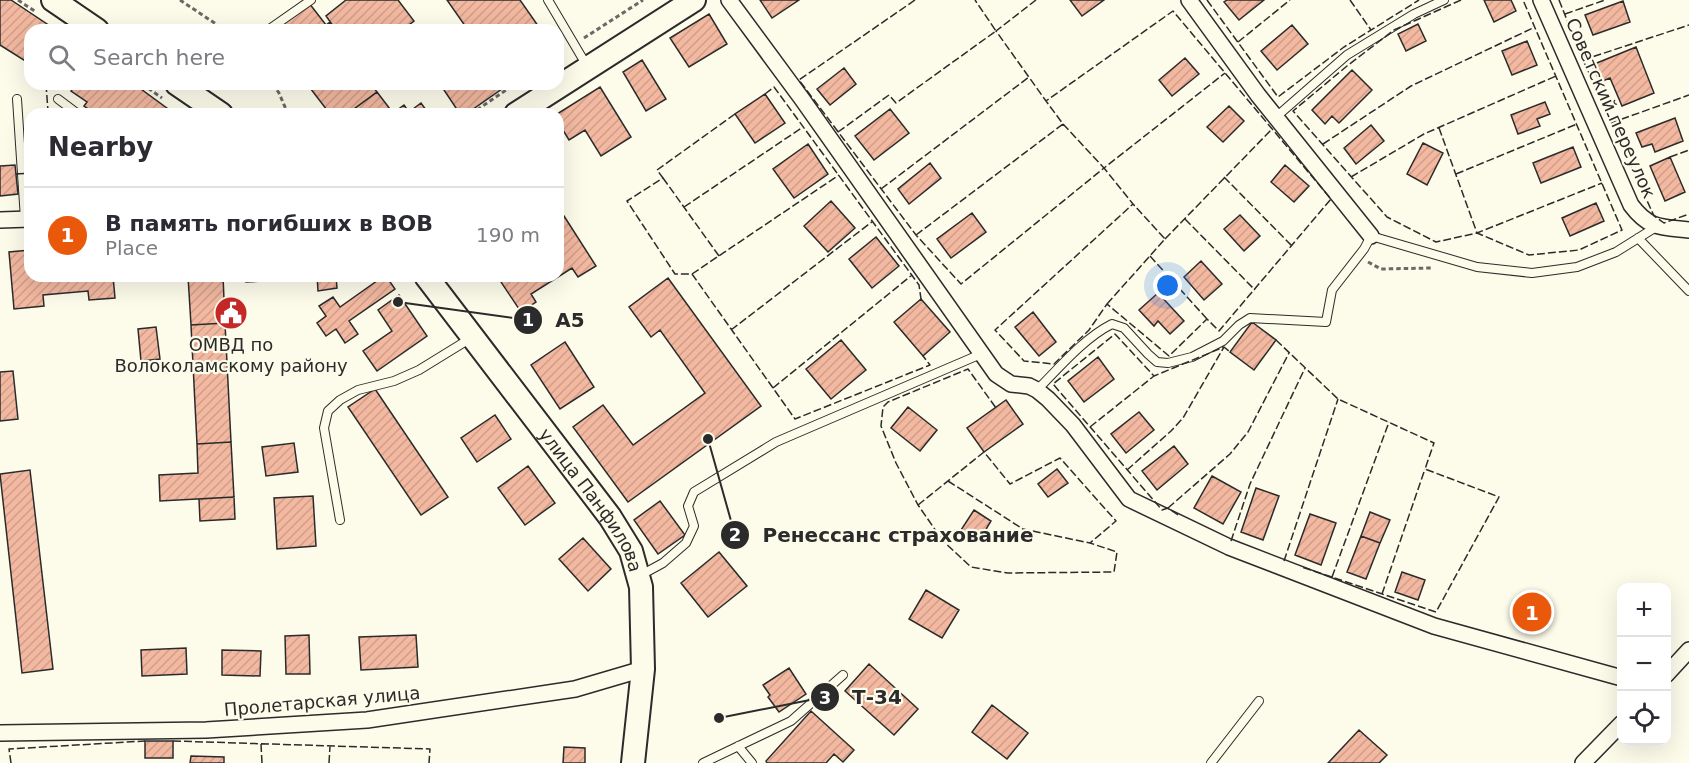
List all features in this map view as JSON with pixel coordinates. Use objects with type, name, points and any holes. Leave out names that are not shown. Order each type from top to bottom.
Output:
[{"type":"main road","points":[[53,0],[88,24]]},
{"type":"main road","points":[[564,83],[694,0]]},
{"type":"main road","points":[[189,90],[213,108]]},
{"type":"main road","points":[[525,108],[553,90]]},
{"type":"main road","name":"улица Панфилова","points":[[430,282],[610,518],[631,551],[641,587],[643,669],[633,763]]},
{"type":"street","points":[[729,0],[802,99],[996,374],[1011,384],[1029,386],[1048,399],[1073,425],[1129,499],[1229,547],[1434,626],[1617,677]]},
{"type":"street","points":[[1190,0],[1368,242]]},
{"type":"street","name":"Советский переулок","points":[[1541,0],[1631,205],[1640,217],[1656,227]]},
{"type":"street","points":[[0,220],[24,219]]},
{"type":"street","points":[[1656,227],[1689,230]]},
{"type":"street","points":[[1671,670],[1689,650]]},
{"type":"street","name":"Пролетарская улица","points":[[0,733],[206,730],[367,720],[575,689],[643,669]]},
{"type":"street","points":[[1584,763],[1617,728]]},
{"type":"lane","points":[[276,24],[310,0]]},
{"type":"lane","points":[[548,0],[562,24]]},
{"type":"lane","points":[[1276,117],[1347,55],[1414,14],[1444,0]]},
{"type":"lane","points":[[564,27],[588,67]]},
{"type":"lane","points":[[17,99],[24,175]]},
{"type":"lane","points":[[58,99],[70,108]]},
{"type":"lane","points":[[1037,390],[1086,342],[1112,324],[1124,328],[1157,362],[1168,363],[1192,357],[1223,341],[1239,325],[1250,318],[1326,322],[1332,290],[1368,242],[1477,267],[1532,273],[1576,267],[1616,252],[1656,227]]},
{"type":"lane","points":[[1638,238],[1689,291]]},
{"type":"lane","points":[[340,520],[324,428],[328,411],[340,400],[358,390],[411,374],[472,338]]},
{"type":"lane","points":[[638,576],[663,563],[686,543],[694,526],[688,506],[694,492],[776,442],[981,354]]},
{"type":"lane","points":[[703,763],[790,721],[843,675]]},
{"type":"lane","points":[[1211,763],[1259,701]]},
{"type":"lane","points":[[738,747],[752,763]]},
{"type":"path","points":[[180,0],[216,24]]},
{"type":"path","points":[[574,44],[643,0]]},
{"type":"path","points":[[277,90],[285,108]]},
{"type":"path","points":[[480,108],[506,90]]},
{"type":"path","points":[[1368,242],[1368,262],[1381,269],[1441,267]]},
{"type":"building","points":[[0,0],[11,0],[47,24],[24,24],[24,60],[0,45]]},
{"type":"building","points":[[346,0],[398,0],[414,21],[410,24],[332,24],[326,16]]},
{"type":"building","points":[[447,0],[520,0],[537,24],[464,24]]},
{"type":"building","points":[[760,0],[799,0],[772,18]]},
{"type":"building","points":[[1070,0],[1104,0],[1082,16]]},
{"type":"building","points":[[1227,0],[1264,0],[1239,20],[1224,2]]},
{"type":"building","points":[[1484,0],[1511,0],[1516,11],[1494,22]]},
{"type":"building","points":[[1623,1],[1630,22],[1593,35],[1585,15]]},
{"type":"building","points":[[309,3],[325,24],[281,24]]},
{"type":"building","points":[[709,14],[727,44],[689,67],[670,38]]},
{"type":"building","points":[[1418,24],[1426,41],[1406,51],[1398,34]]},
{"type":"building","points":[[1292,25],[1308,44],[1277,70],[1261,51]]},
{"type":"building","points":[[1527,41],[1537,65],[1512,75],[1502,51]]},
{"type":"building","points":[[1636,47],[1654,93],[1622,106],[1610,78],[1600,82],[1592,65]]},
{"type":"building","points":[[1185,58],[1199,74],[1172,96],[1159,80]]},
{"type":"building","points":[[642,60],[666,99],[646,111],[623,72]]},
{"type":"building","points":[[844,68],[856,84],[830,105],[817,89]]},
{"type":"building","points":[[1352,70],[1372,90],[1339,123],[1332,116],[1325,124],[1312,110]]},
{"type":"building","points":[[600,87],[631,137],[601,156],[585,130],[569,140],[564,132],[564,110]]},
{"type":"building","points":[[142,90],[167,108],[87,108],[84,106],[87,102],[71,91]]},
{"type":"building","points":[[312,90],[376,90],[377,92],[355,108],[325,108]]},
{"type":"building","points":[[444,90],[500,90],[475,108],[456,108]]},
{"type":"building","points":[[377,92],[389,108],[355,108]]},
{"type":"building","points":[[765,94],[785,123],[755,143],[735,114]]},
{"type":"building","points":[[1545,102],[1550,114],[1537,119],[1540,126],[1518,134],[1511,115]]},
{"type":"building","points":[[421,103],[425,108],[414,108]]},
{"type":"building","points":[[1229,106],[1244,121],[1223,142],[1207,127]]},
{"type":"building","points":[[890,109],[909,133],[874,160],[855,136]]},
{"type":"building","points":[[1675,118],[1683,141],[1655,152],[1652,144],[1642,147],[1636,133]]},
{"type":"building","points":[[1371,125],[1384,141],[1356,164],[1344,148]]},
{"type":"building","points":[[1423,143],[1443,153],[1427,185],[1407,174]]},
{"type":"building","points":[[808,144],[828,174],[794,198],[773,169]]},
{"type":"building","points":[[1573,147],[1581,167],[1541,183],[1533,163]]},
{"type":"building","points":[[1670,157],[1685,192],[1665,201],[1650,166]]},
{"type":"building","points":[[930,163],[941,178],[909,204],[898,189]]},
{"type":"building","points":[[15,165],[18,194],[0,196],[0,166]]},
{"type":"building","points":[[1285,165],[1309,186],[1294,202],[1271,182]]},
{"type":"building","points":[[831,201],[855,228],[828,252],[804,226]]},
{"type":"building","points":[[1596,203],[1604,221],[1570,236],[1562,218]]},
{"type":"building","points":[[972,213],[986,232],[951,258],[937,239]]},
{"type":"building","points":[[1240,215],[1260,236],[1244,251],[1224,229]]},
{"type":"building","points":[[564,216],[596,266],[578,277],[572,268],[564,273]]},
{"type":"building","points":[[876,237],[899,266],[872,288],[849,259]]},
{"type":"building","points":[[24,251],[24,282],[114,282],[115,298],[89,300],[88,291],[43,295],[44,306],[14,309],[9,252]]},
{"type":"building","points":[[1201,261],[1222,284],[1204,300],[1184,277]]},
{"type":"building","points":[[668,278],[761,406],[628,502],[573,427],[603,405],[633,445],[705,393],[660,330],[651,337],[629,307]]},
{"type":"building","points":[[188,282],[223,282],[225,323],[191,325]]},
{"type":"building","points":[[317,282],[336,282],[337,288],[318,291]]},
{"type":"building","points":[[375,282],[390,282],[395,289],[349,321],[358,334],[345,343],[336,329],[326,336],[317,323],[326,316],[319,306],[333,297],[340,307]]},
{"type":"building","points":[[501,282],[550,282],[531,294],[536,302],[521,312]]},
{"type":"building","points":[[1158,293],[1184,321],[1170,334],[1158,321],[1154,326],[1139,310]]},
{"type":"building","points":[[399,295],[427,336],[377,371],[363,351],[392,331],[378,310]]},
{"type":"building","points":[[921,299],[950,332],[923,356],[894,322]]},
{"type":"building","points":[[1033,312],[1056,342],[1039,356],[1015,327]]},
{"type":"building","points":[[1252,322],[1276,340],[1254,370],[1230,352]]},
{"type":"building","points":[[225,323],[231,442],[197,444],[191,325]]},
{"type":"building","points":[[156,327],[160,359],[141,361],[138,329]]},
{"type":"building","points":[[841,340],[866,370],[831,399],[806,369]]},
{"type":"building","points":[[565,342],[594,387],[560,409],[531,365]]},
{"type":"building","points":[[1098,357],[1114,379],[1084,402],[1068,381]]},
{"type":"building","points":[[13,371],[18,419],[0,421],[0,372]]},
{"type":"building","points":[[375,389],[448,497],[421,515],[348,407]]},
{"type":"building","points":[[1006,400],[1023,424],[984,452],[967,428]]},
{"type":"building","points":[[908,407],[937,430],[920,451],[891,428]]},
{"type":"building","points":[[1139,412],[1154,430],[1126,453],[1111,434]]},
{"type":"building","points":[[495,415],[511,439],[477,462],[461,438]]},
{"type":"building","points":[[231,442],[234,497],[160,501],[159,475],[198,473],[197,444]]},
{"type":"building","points":[[294,443],[298,472],[266,476],[262,447]]},
{"type":"building","points":[[1174,446],[1188,464],[1157,490],[1142,471]]},
{"type":"building","points":[[528,466],[555,503],[525,525],[498,488]]},
{"type":"building","points":[[1057,469],[1068,483],[1048,497],[1038,484]]},
{"type":"building","points":[[30,470],[53,669],[22,673],[0,474]]},
{"type":"building","points":[[1212,476],[1241,492],[1223,524],[1194,508]]},
{"type":"building","points":[[1256,488],[1279,496],[1263,540],[1241,532]]},
{"type":"building","points":[[313,496],[316,546],[277,549],[274,498]]},
{"type":"building","points":[[234,497],[235,519],[200,521],[199,499]]},
{"type":"building","points":[[660,501],[685,535],[658,554],[634,520]]},
{"type":"building","points":[[974,510],[991,521],[979,541],[961,530]]},
{"type":"building","points":[[1370,512],[1390,520],[1380,543],[1361,536]]},
{"type":"building","points":[[1310,514],[1336,523],[1321,565],[1295,555]]},
{"type":"building","points":[[1361,536],[1380,543],[1366,579],[1347,572]]},
{"type":"building","points":[[583,538],[611,569],[588,591],[559,559]]},
{"type":"building","points":[[719,552],[747,586],[708,617],[681,583]]},
{"type":"building","points":[[1402,572],[1425,580],[1418,600],[1395,592]]},
{"type":"building","points":[[926,590],[959,610],[942,638],[909,619]]},
{"type":"building","points":[[309,635],[310,674],[286,674],[285,636]]},
{"type":"building","points":[[416,635],[418,667],[361,670],[359,637]]},
{"type":"building","points":[[186,648],[187,674],[142,676],[141,650]]},
{"type":"building","points":[[222,650],[261,651],[260,676],[222,675]]},
{"type":"building","points":[[869,664],[918,709],[894,735],[845,691]]},
{"type":"building","points":[[789,668],[806,694],[779,712],[768,697],[770,695],[763,685]]},
{"type":"building","points":[[992,705],[1028,733],[1007,759],[972,732]]},
{"type":"building","points":[[811,711],[854,750],[843,762],[834,754],[826,763],[767,763],[766,761]]},
{"type":"building","points":[[1359,730],[1387,755],[1379,763],[1328,763]]},
{"type":"building","points":[[145,741],[173,741],[173,758],[145,758]]},
{"type":"building","points":[[564,747],[585,748],[585,763],[563,763]]},
{"type":"building","points":[[191,756],[224,757],[224,763],[190,763]]},
{"type":"fence","points":[[915,0],[799,80],[916,235],[961,284],[1104,168],[1133,204],[995,330],[1024,361],[1054,364],[1089,330],[1107,304],[1169,356],[1207,319],[1219,331],[1331,199],[1173,11],[1046,101],[996,31],[1036,0]]},
{"type":"fence","points":[[838,132],[889,95],[896,103],[996,31],[975,0]]},
{"type":"fence","points":[[1207,0],[1278,97],[1344,47],[1419,0]]},
{"type":"fence","points":[[1238,42],[1290,0]]},
{"type":"fence","points":[[1350,0],[1371,30]]},
{"type":"fence","points":[[1461,0],[1394,30],[1293,111],[1387,217],[1436,242],[1477,233],[1529,255],[1579,250],[1622,230],[1523,0]]},
{"type":"fence","points":[[1559,0],[1583,60],[1654,216],[1664,223],[1689,214]]},
{"type":"fence","points":[[1565,14],[1605,0]]},
{"type":"fence","points":[[1583,60],[1689,25]]},
{"type":"fence","points":[[1323,144],[1411,86],[1535,27]]},
{"type":"fence","points":[[1063,124],[1104,168],[1225,73]]},
{"type":"fence","points":[[1351,177],[1424,134],[1556,76]]},
{"type":"fence","points":[[881,189],[1029,77]]},
{"type":"fence","points":[[765,94],[774,87],[919,285],[921,299]]},
{"type":"fence","points":[[46,90],[48,108]]},
{"type":"fence","points":[[1611,123],[1689,95]]},
{"type":"fence","points":[[916,235],[1063,124],[1046,101]]},
{"type":"fence","points":[[735,114],[657,170],[663,178],[627,201],[675,274],[692,274],[795,419],[930,365],[923,356]]},
{"type":"fence","points":[[1456,174],[1577,124]]},
{"type":"fence","points":[[684,207],[803,127]]},
{"type":"fence","points":[[1439,128],[1477,233],[1602,183]]},
{"type":"fence","points":[[1165,239],[1272,129]]},
{"type":"fence","points":[[1670,157],[1689,150]]},
{"type":"fence","points":[[16,174],[24,173]]},
{"type":"fence","points":[[692,274],[839,175]]},
{"type":"fence","points":[[1224,177],[1292,246]]},
{"type":"fence","points":[[663,178],[719,256]]},
{"type":"fence","points":[[1107,304],[1165,239],[1133,204]]},
{"type":"fence","points":[[1185,219],[1255,290]]},
{"type":"fence","points":[[731,330],[873,221]]},
{"type":"fence","points":[[1150,256],[1207,319]]},
{"type":"fence","points":[[773,388],[912,275]]},
{"type":"fence","points":[[1178,515],[1168,508],[1162,510],[1053,384],[1115,334],[1154,376],[1224,347],[1230,352]]},
{"type":"fence","points":[[1276,340],[1338,399],[1434,443],[1425,469],[1499,497],[1436,612],[1302,567]]},
{"type":"fence","points":[[1127,470],[1183,418],[1224,347]]},
{"type":"fence","points":[[1168,508],[1230,454],[1248,432],[1289,353]]},
{"type":"fence","points":[[1231,541],[1250,484],[1305,368]]},
{"type":"fence","points":[[918,505],[984,452],[1010,484],[1060,458],[1116,521],[1090,543],[1117,552],[1114,572],[1008,573],[971,567],[943,541],[918,505],[896,463],[881,426],[883,407],[888,402],[968,369],[996,408]]},
{"type":"fence","points":[[1090,427],[1154,376]]},
{"type":"fence","points":[[1284,561],[1338,399]]},
{"type":"fence","points":[[1332,577],[1389,422]]},
{"type":"fence","points":[[1382,594],[1425,469]]},
{"type":"fence","points":[[948,481],[1023,529],[1090,543]]},
{"type":"fence","points":[[11,763],[9,749],[145,741]]},
{"type":"fence","points":[[173,741],[430,749],[429,763]]},
{"type":"fence","points":[[261,744],[262,763]]},
{"type":"fence","points":[[329,763],[330,746]]},
{"type":"place","name":"А5","points":[[398,302]]},
{"type":"place","name":"ОМВД по Волоколамскому району","points":[[231,313]]},
{"type":"place","name":"Ренессанс страхование","points":[[708,439]]},
{"type":"place","name":"В память погибших в ВОВ","points":[[1532,612]]},
{"type":"place","name":"Т-34","points":[[719,718]]}]
